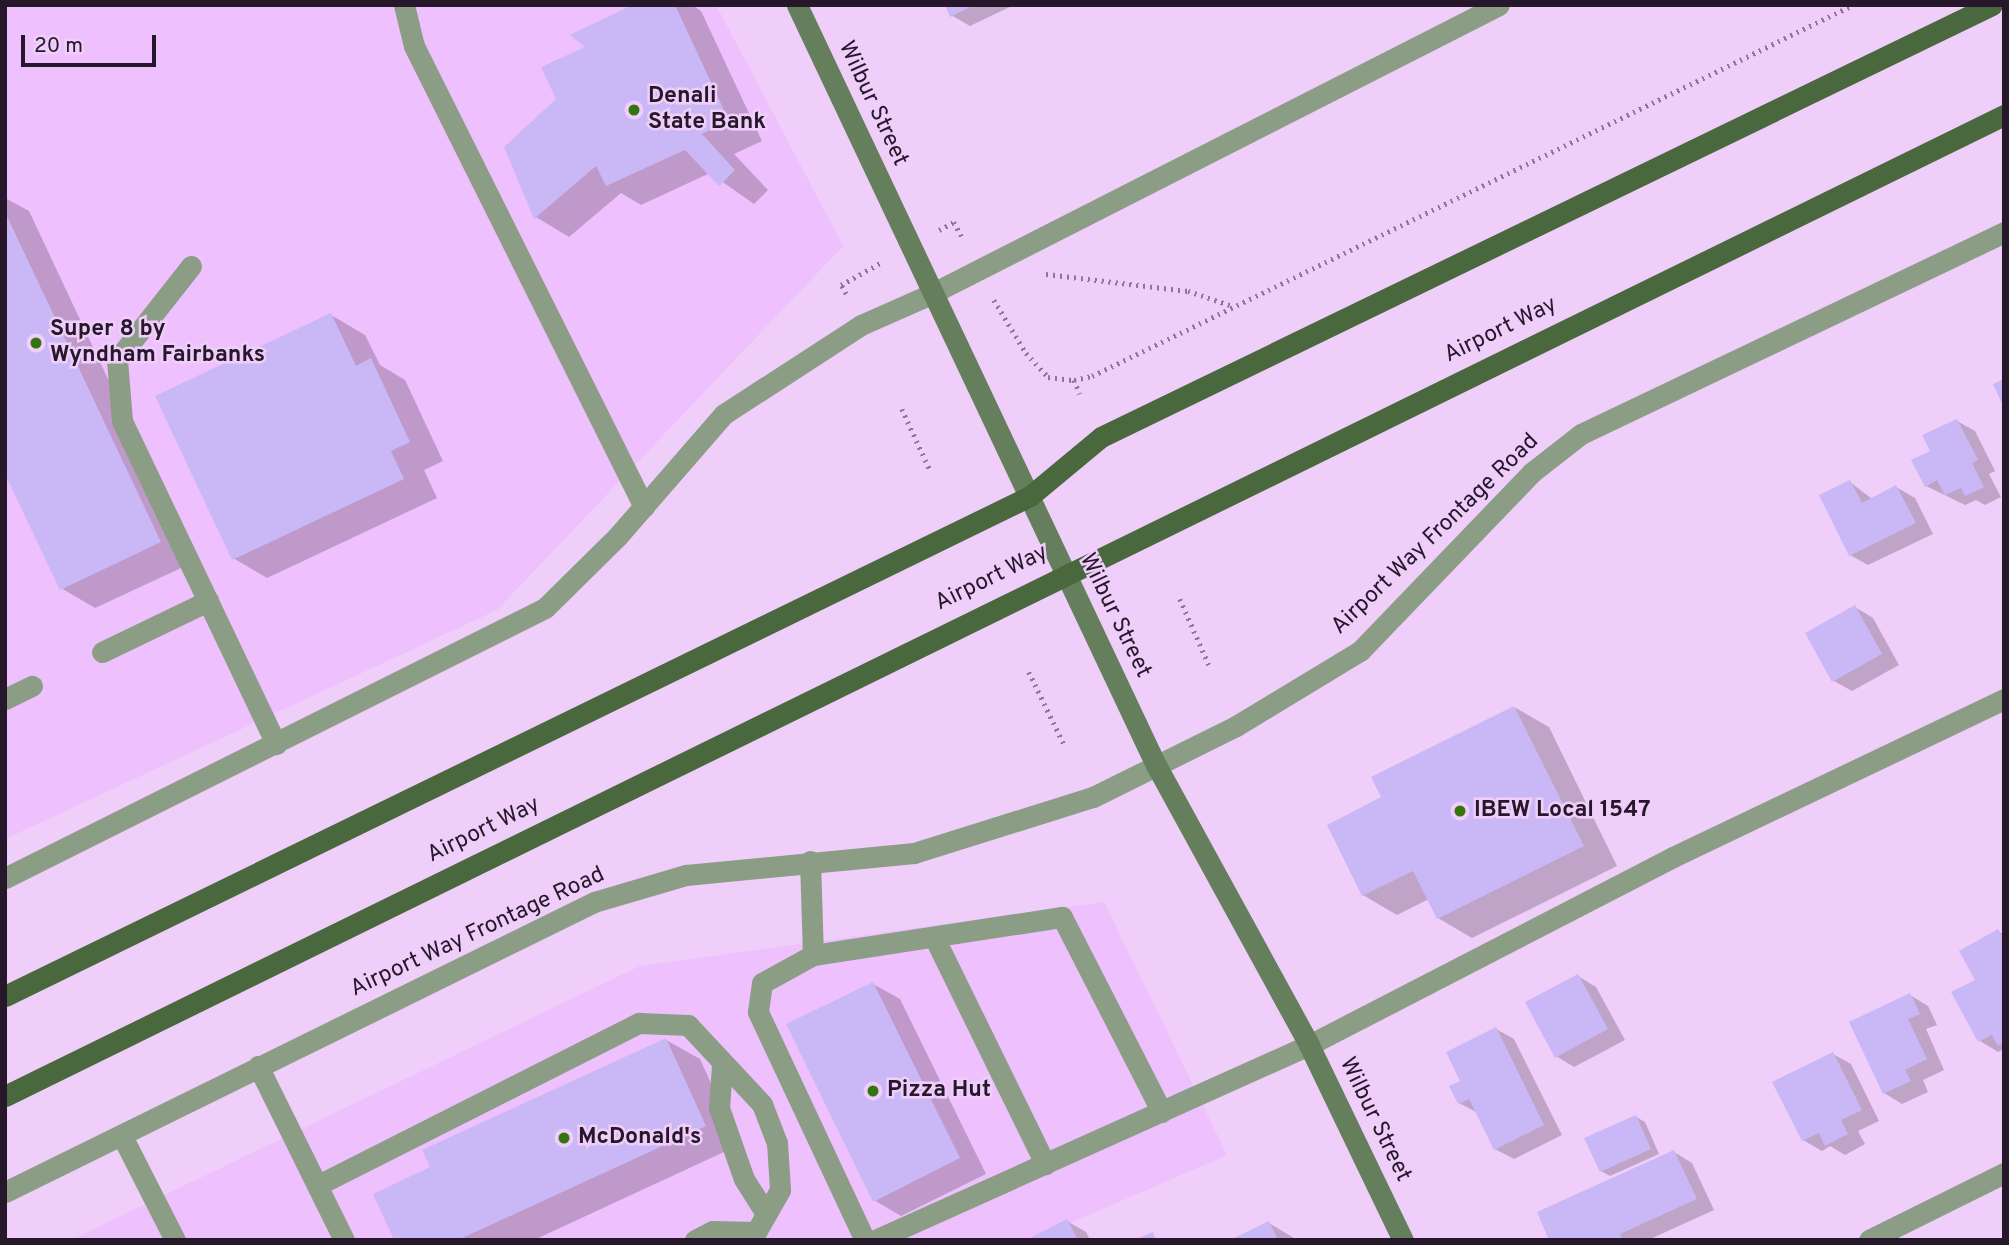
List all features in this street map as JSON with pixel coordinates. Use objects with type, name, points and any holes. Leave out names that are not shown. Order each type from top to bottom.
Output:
[{"type":"main road","points":[[5,996],[1030,496],[1101,437],[1992,5]]},
{"type":"main road","name":"Airport Way","points":[[5,1096],[1064,573],[2004,115]]},
{"type":"street","points":[[404,5],[414,46],[644,507]]},
{"type":"street","name":"Wilbur Street","points":[[797,5],[931,294],[1030,496],[1156,765],[1309,1045],[1404,1240]]},
{"type":"street","points":[[5,878],[545,608],[644,507],[724,414],[861,326],[931,294],[1499,5]]},
{"type":"street","name":"Airport Way Frontage Road","points":[[5,1192],[594,902],[685,875],[914,853],[979,835],[1093,796],[1236,726],[1360,651],[1503,500],[1581,435],[2004,232]]},
{"type":"street","points":[[191,266],[117,360],[122,421],[276,744]]},
{"type":"street","points":[[102,652],[208,601]]},
{"type":"street","points":[[5,699],[32,686]]},
{"type":"street","points":[[875,1240],[1309,1045],[1673,857],[2004,699]]},
{"type":"street","points":[[810,861],[813,955]]},
{"type":"street","points":[[865,1240],[758,1012],[762,983],[813,955],[1062,917],[1161,1112]]},
{"type":"street","points":[[934,936],[1045,1164]]},
{"type":"street","points":[[318,1185],[639,1023],[688,1025],[722,1065],[762,1104],[777,1143],[780,1190],[761,1228]]},
{"type":"street","points":[[722,1065],[719,1108],[761,1228]]},
{"type":"street","points":[[258,1066],[344,1240]]},
{"type":"street","points":[[122,1136],[176,1240]]},
{"type":"street","points":[[1869,1240],[2004,1173]]},
{"type":"street","points":[[695,1240],[713,1231],[761,1228]]},
{"type":"path","points":[[954,222],[1026,353],[1048,377],[1074,380],[1234,307],[1853,5]]},
{"type":"path","points":[[1043,274],[1188,291],[1234,307]]},
{"type":"path","points":[[1074,380],[1080,394]]},
{"type":"path","points":[[902,409],[931,472]]},
{"type":"path","points":[[1180,599],[1209,665]]},
{"type":"path","points":[[1029,672],[1064,744]]},
{"type":"shaded area","points":[[5,5],[716,5],[843,246],[497,610],[5,839]]},
{"type":"shaded area","points":[[1104,902],[1227,1155],[1031,1240],[71,1240],[640,966]]},
{"type":"building","name":"Denali State Bank","points":[[632,5],[675,5],[729,121],[702,134],[735,170],[719,186],[685,150],[606,186],[596,166],[534,219],[504,147],[556,99],[541,67],[585,47],[570,35]]},
{"type":"building","points":[[945,5],[974,5],[950,17]]},
{"type":"building","name":"Super 8 by Wyndham Fairbanks","points":[[5,212],[161,542],[60,590],[5,474]]},
{"type":"building","points":[[331,313],[356,366],[371,358],[410,442],[391,451],[404,479],[232,560],[155,396]]},
{"type":"building","points":[[2004,379],[2004,408],[1993,384]]},
{"type":"building","points":[[1957,419],[1978,460],[1972,463],[1984,487],[1965,496],[1961,488],[1945,495],[1937,480],[1925,487],[1911,460],[1930,451],[1922,435]]},
{"type":"building","points":[[1850,480],[1862,503],[1896,485],[1916,523],[1849,556],[1819,495]]},
{"type":"building","points":[[1855,605],[1882,654],[1832,682],[1805,633]]},
{"type":"building","name":"IBEW Local 1547","points":[[1514,706],[1584,846],[1437,919],[1413,871],[1362,896],[1327,825],[1381,797],[1371,777]]},
{"type":"building","points":[[1998,929],[2004,940],[2004,1042],[1998,1046],[1992,1035],[1978,1042],[1951,992],[1975,980],[1959,951]]},
{"type":"building","points":[[1578,974],[1608,1029],[1555,1058],[1525,1002]]},
{"type":"building","name":"Pizza Hut","points":[[873,982],[960,1158],[873,1202],[786,1024]]},
{"type":"building","points":[[1910,993],[1920,1014],[1908,1019],[1927,1059],[1905,1070],[1911,1081],[1883,1094],[1849,1022]]},
{"type":"building","points":[[1496,1027],[1544,1125],[1494,1150],[1469,1099],[1458,1104],[1449,1086],[1460,1081],[1446,1052]]},
{"type":"building","name":"McDonald's","points":[[666,1038],[706,1126],[458,1240],[394,1240],[373,1194],[430,1167],[422,1150]]},
{"type":"building","points":[[1833,1052],[1862,1110],[1841,1120],[1848,1134],[1825,1146],[1819,1133],[1802,1141],[1772,1082]]},
{"type":"building","points":[[1636,1115],[1651,1149],[1600,1172],[1584,1138]]},
{"type":"building","points":[[1674,1150],[1697,1199],[1620,1234],[1623,1240],[1549,1240],[1537,1212]]},
{"type":"building","points":[[1067,1219],[1078,1240],[1026,1240]]},
{"type":"building","points":[[1269,1221],[1278,1240],[1230,1240]]},
{"type":"building","points":[[1153,1232],[1156,1240],[1134,1240]]},
{"type":"place","name":"Denali State Bank","points":[[634,110]]},
{"type":"place","name":"Super 8 by Wyndham Fairbanks","points":[[36,343]]},
{"type":"place","name":"IBEW Local 1547","points":[[1460,811]]},
{"type":"place","name":"Pizza Hut","points":[[873,1091]]},
{"type":"place","name":"McDonald's","points":[[564,1138]]}]
